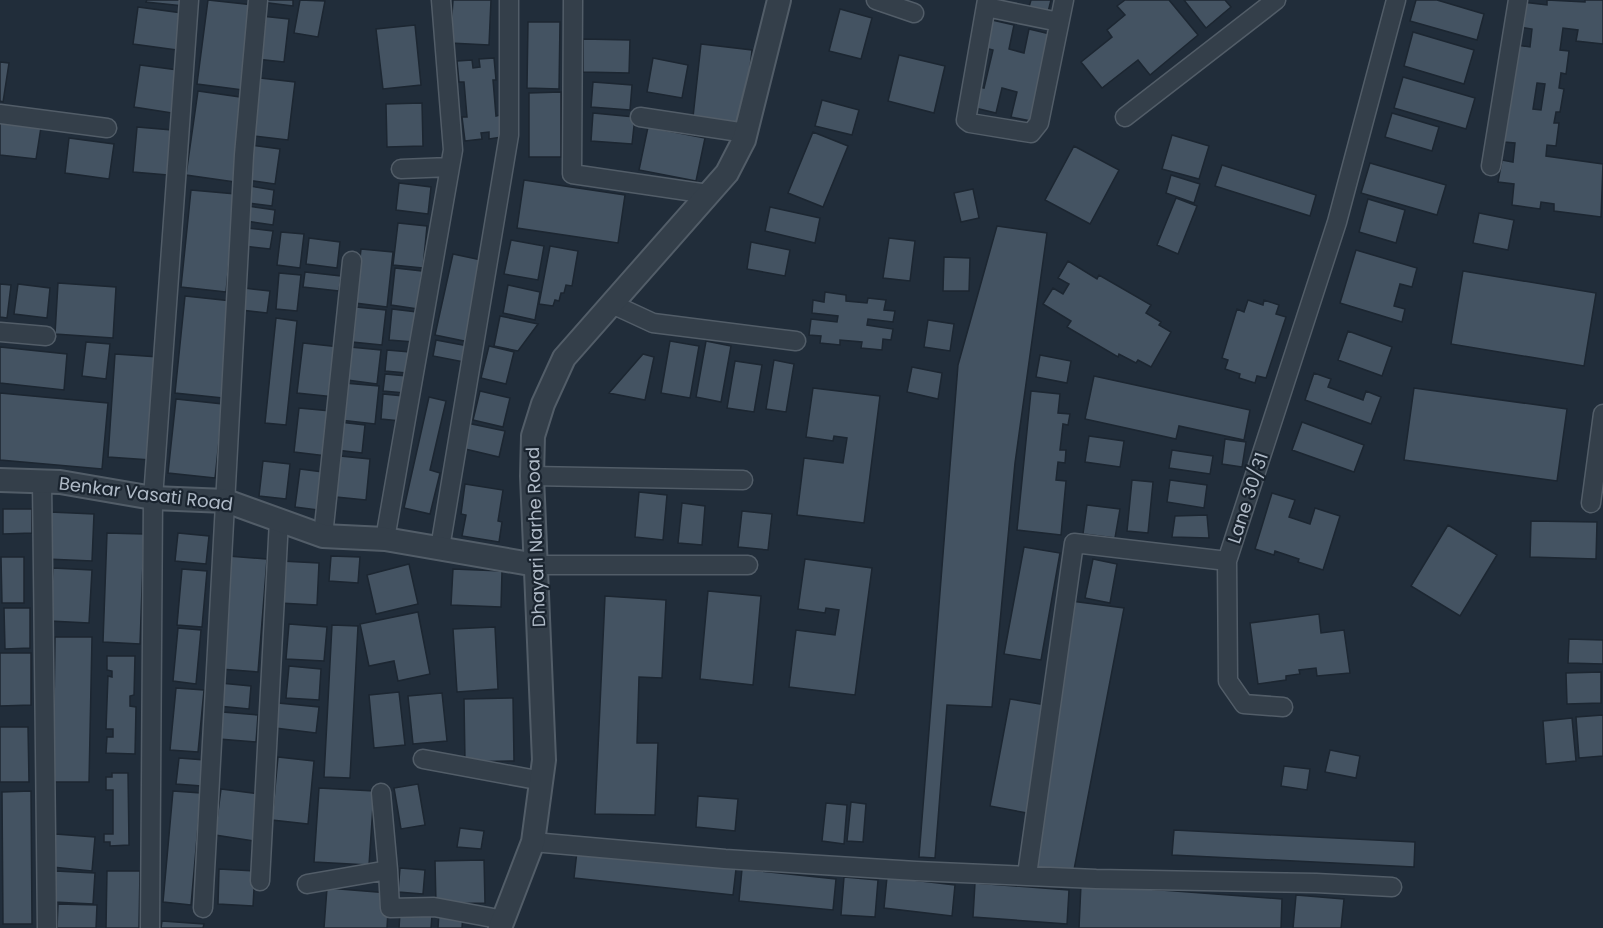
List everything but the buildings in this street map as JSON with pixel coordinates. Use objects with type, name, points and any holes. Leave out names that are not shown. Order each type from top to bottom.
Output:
[{"type":"street","points":[[150,928],[153,498],[189,0]]},
{"type":"street","points":[[203,908],[244,154],[258,0]]},
{"type":"street","points":[[385,539],[453,150],[441,0]]},
{"type":"street","points":[[440,548],[509,135],[508,0]]},
{"type":"street","points":[[573,0],[572,174],[708,194]]},
{"type":"street","name":"Dhayari Narhe Road","points":[[502,924],[533,842],[544,760],[532,436],[543,404],[564,358],[727,172],[744,140],[779,0]]},
{"type":"street","points":[[876,0],[914,13]]},
{"type":"street","points":[[1059,22],[987,4],[966,117],[970,123],[1031,133],[1036,129],[1064,0]]},
{"type":"street","points":[[1125,117],[1276,0]]},
{"type":"street","name":"Lane 30/31","points":[[1027,875],[1074,543],[1227,561],[1337,222],[1396,0]]},
{"type":"street","points":[[1491,166],[1518,0]]},
{"type":"street","points":[[0,114],[107,128]]},
{"type":"street","points":[[640,117],[746,133]]},
{"type":"street","points":[[401,169],[450,167]]},
{"type":"street","points":[[323,536],[352,261]]},
{"type":"street","points":[[612,304],[653,323],[796,341]]},
{"type":"street","points":[[0,332],[46,336]]},
{"type":"street","points":[[1591,503],[1603,414]]},
{"type":"street","points":[[532,476],[743,480]]},
{"type":"street","name":"Benkar Vasati Road","points":[[0,480],[60,482],[153,498],[226,501],[323,536],[385,539],[536,565]]},
{"type":"street","points":[[42,481],[47,928]]},
{"type":"street","points":[[260,881],[279,520]]},
{"type":"street","points":[[1227,561],[1228,681],[1244,704],[1283,707]]},
{"type":"street","points":[[536,565],[748,565]]},
{"type":"street","points":[[423,759],[542,781]]},
{"type":"street","points":[[381,793],[390,908],[434,907],[502,924]]},
{"type":"street","points":[[533,842],[725,859],[938,872],[1392,887]]},
{"type":"street","points":[[307,884],[388,870]]}]
